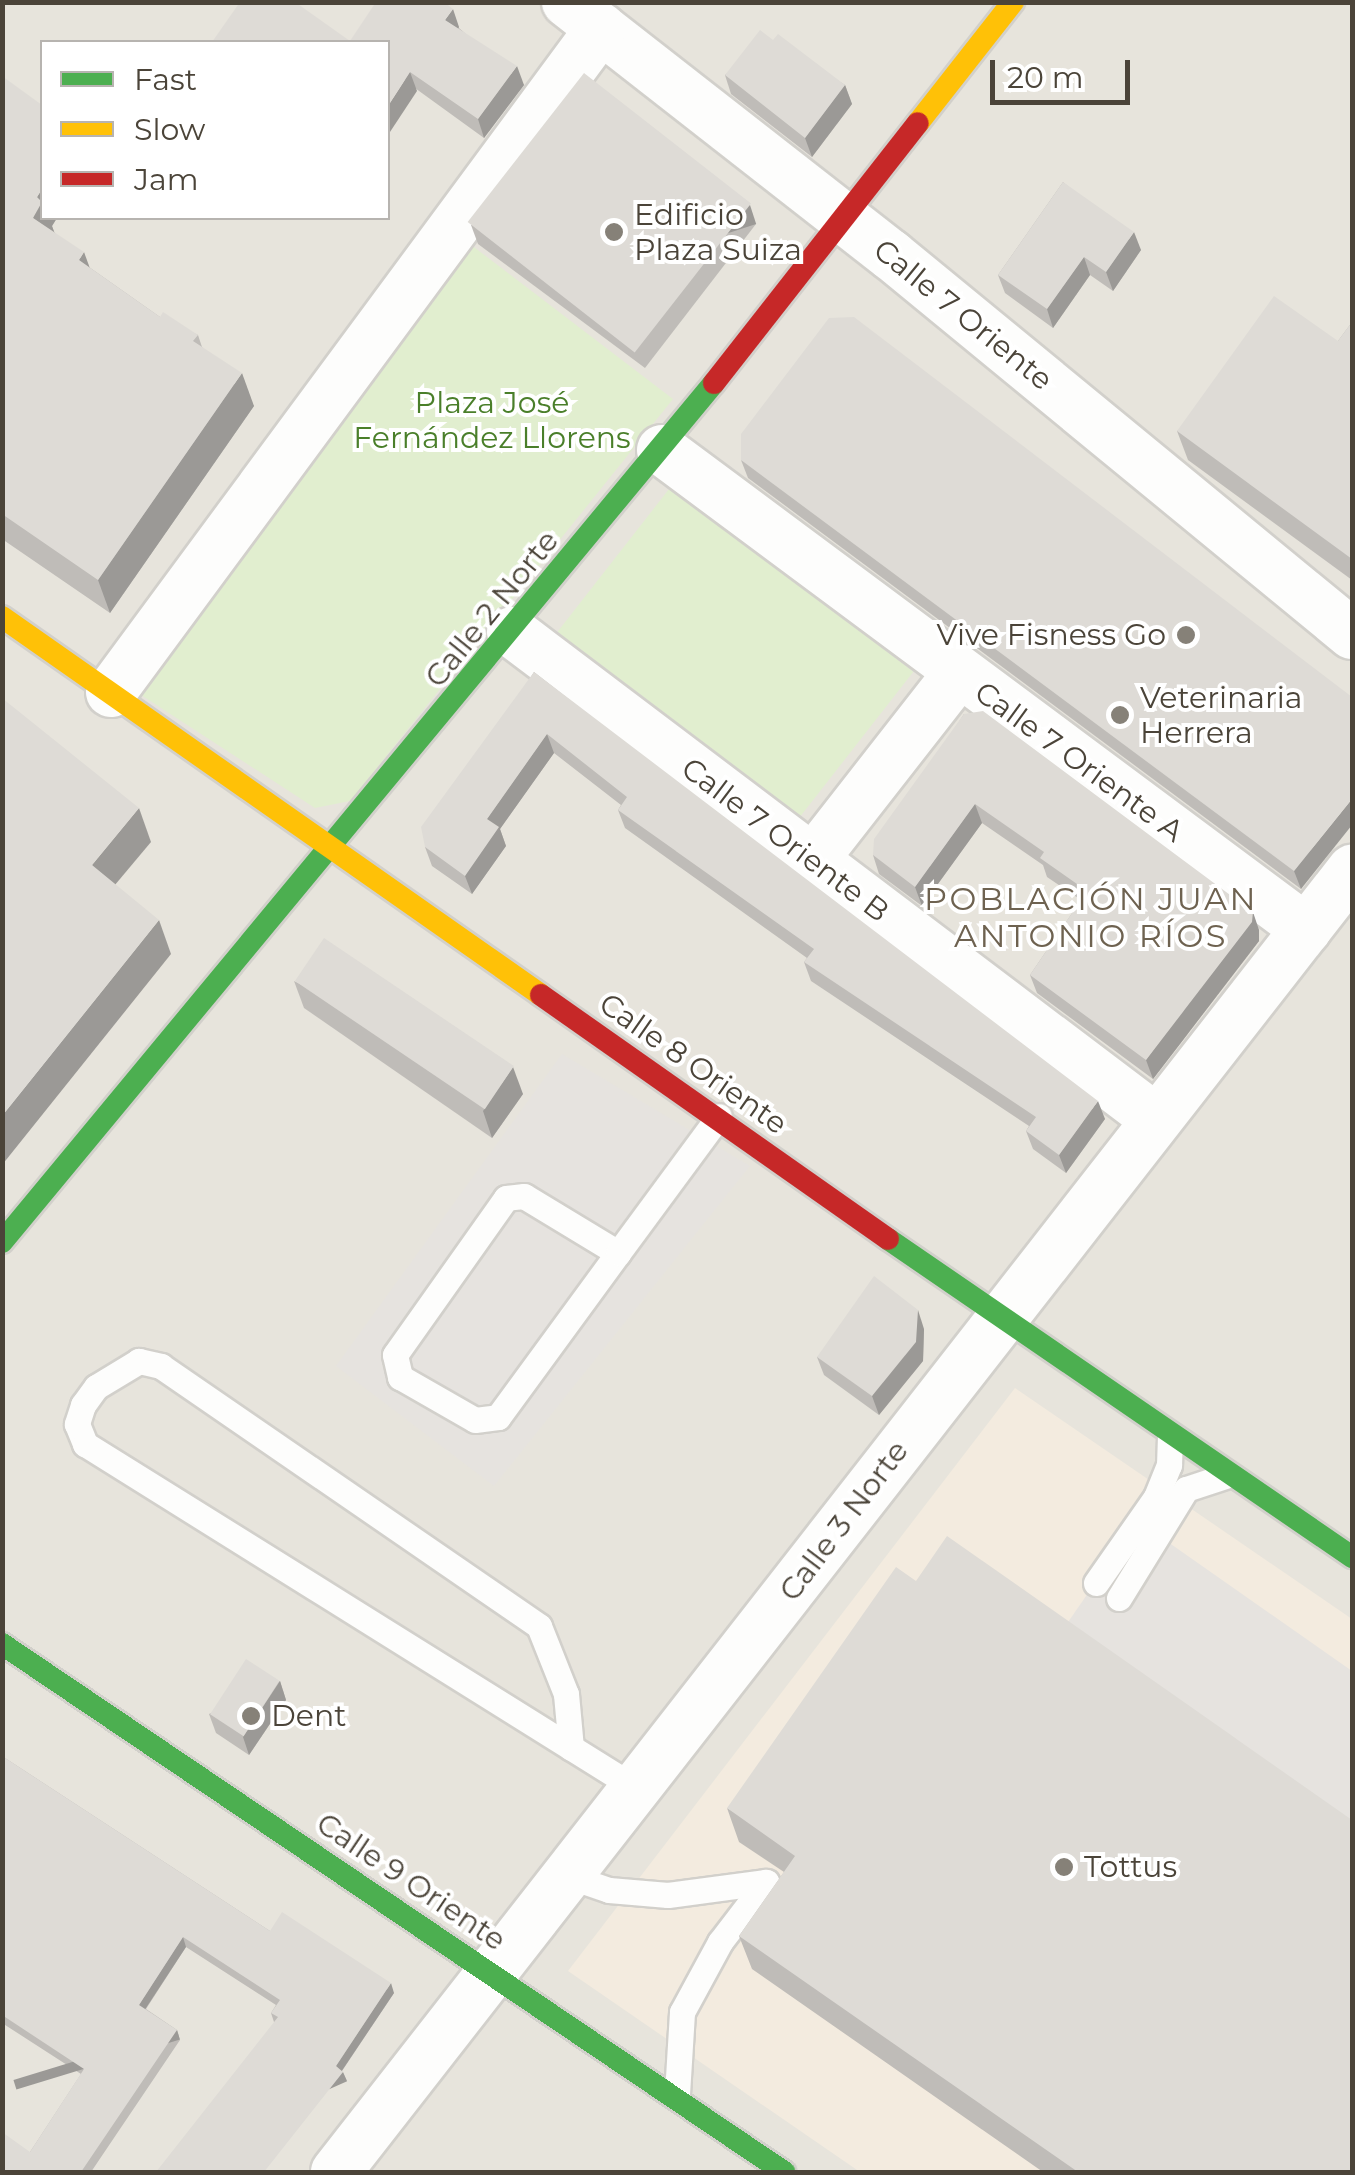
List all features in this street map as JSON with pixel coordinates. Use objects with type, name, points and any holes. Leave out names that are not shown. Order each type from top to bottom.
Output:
[{"type":"street","name":"Calle 2 Norte","points":[[2,1242],[662,450],[1013,2]]},
{"type":"street","name":"Calle 7 Oriente","points":[[584,15],[842,218],[1352,634]]},
{"type":"street","points":[[111,692],[584,15]]},
{"type":"street","name":"Calle 7 Oriente A","points":[[662,450],[958,674],[1306,928]]},
{"type":"street","name":"Calle 8 Oriente","points":[[2,617],[330,853],[718,1116],[998,1319],[1170,1430],[1352,1557]]},
{"type":"street","name":"Calle 7 Oriente B","points":[[512,632],[1156,1119]]},
{"type":"street","points":[[812,862],[958,674]]},
{"type":"street","name":"Calle 3 Norte","points":[[336,2172],[490,1971],[639,1790],[998,1319],[1352,870]]},
{"type":"street","name":"Calle 9 Oriente","points":[[2,1644],[677,2094],[755,2164]]},
{"type":"lane","points":[[618,1253],[524,1196],[506,1198],[395,1354],[400,1377],[475,1420],[498,1418],[718,1116]]},
{"type":"lane","points":[[571,1748],[566,1694],[539,1626],[161,1366],[139,1361],[96,1387],[83,1405],[77,1424],[86,1444],[571,1748],[639,1790]]},
{"type":"lane","points":[[1096,1583],[1156,1496],[1169,1465],[1170,1430]]},
{"type":"lane","points":[[1119,1598],[1186,1489],[1234,1474]]},
{"type":"lane","points":[[571,1877],[609,1890],[668,1895],[766,1882],[720,1942],[682,2012],[677,2094]]},
{"type":"shaded area","points":[[3,3],[1352,3],[1352,2172],[3,2172]]},
{"type":"shaded area","points":[[562,1054],[750,1166],[494,1486],[336,1366]]},
{"type":"shaded area","name":"Tottus","points":[[1015,1388],[1352,1619],[1352,2172],[860,2172],[568,1971]]},
{"type":"shaded area","points":[[1138,1521],[1352,1671],[1352,1845],[1057,1638]]},
{"type":"green space","name":"Plaza José Fernández Llorens","points":[[466,241],[673,399],[350,801],[315,808],[138,693]]},
{"type":"green space","points":[[673,484],[913,672],[791,829],[550,641]]},
{"type":"building","points":[[240,2],[295,2],[349,40],[213,40]]},
{"type":"building","points":[[376,2],[444,2],[453,9],[445,20],[517,66],[478,119],[410,72],[390,103],[390,40],[351,40]]},
{"type":"building","points":[[760,30],[773,40],[778,34],[845,85],[805,138],[725,75]]},
{"type":"building","name":"Edificio Plaza Suiza","points":[[584,73],[751,204],[635,352],[468,222]]},
{"type":"building","points":[[2,76],[40,104],[37,197],[40,206],[33,218],[84,252],[79,260],[160,317],[163,312],[198,335],[193,341],[242,373],[98,580],[2,514]]},
{"type":"building","points":[[1063,182],[1134,232],[1106,272],[1084,257],[1047,309],[998,275]]},
{"type":"building","points":[[1274,296],[1338,341],[1352,322],[1352,559],[1177,431]]},
{"type":"building","points":[[854,317],[1352,697],[1352,799],[1294,871],[741,460],[741,434],[829,318]]},
{"type":"building","points":[[534,672],[1098,1101],[1059,1155],[1026,1131],[1036,1117],[804,962],[814,949],[618,810],[627,797],[547,734],[487,819],[499,827],[465,876],[425,847],[421,827]]},
{"type":"building","points":[[2,698],[139,808],[92,865],[159,920],[2,1116]]},
{"type":"building","points":[[983,711],[1253,912],[1252,922],[1146,1060],[1030,975],[1087,891],[1040,858],[1044,852],[975,804],[915,887],[873,855],[874,839],[964,714]]},
{"type":"building","points":[[324,938],[514,1066],[485,1109],[295,981]]},
{"type":"building","points":[[874,1276],[918,1310],[916,1342],[872,1396],[817,1357]]},
{"type":"building","name":"Tottus","points":[[947,1536],[1352,1820],[1352,2172],[1078,2172],[739,1936],[795,1856],[727,1808],[896,1567],[916,1581]]},
{"type":"building","points":[[246,1659],[280,1681],[244,1736],[210,1714]]},
{"type":"building","points":[[2,1756],[270,1931],[282,1912],[391,1983],[336,2066],[343,2072],[264,2172],[156,2172],[278,2017],[271,2013],[280,2000],[183,1937],[139,2005],[177,2030],[81,2172],[2,2172],[2,2132],[30,2152],[84,2069],[2,2015]]},
{"type":"traffic: fast","points":[[2,1242],[714,383]]},
{"type":"traffic: fast","points":[[888,1239],[1352,1557]]},
{"type":"traffic: fast","points":[[2,1644],[784,2172]]},
{"type":"traffic: slow","points":[[918,123],[1013,2]]},
{"type":"traffic: slow","points":[[2,617],[541,995]]},
{"type":"traffic: jam","points":[[714,383],[918,123]]},
{"type":"traffic: jam","points":[[541,995],[888,1239]]},
{"type":"place","name":"Edificio Plaza Suiza","points":[[614,232]]},
{"type":"place","name":"Vive Fisness Go","points":[[1186,635]]},
{"type":"place","name":"Veterinaria Herrera","points":[[1120,715]]},
{"type":"place","name":"Dent","points":[[251,1716]]},
{"type":"place","name":"Tottus","points":[[1064,1867]]},
{"type":"district","name":"POBLACIÓN JUAN ANTONIO RÍOS","points":[[1091,918]]}]
